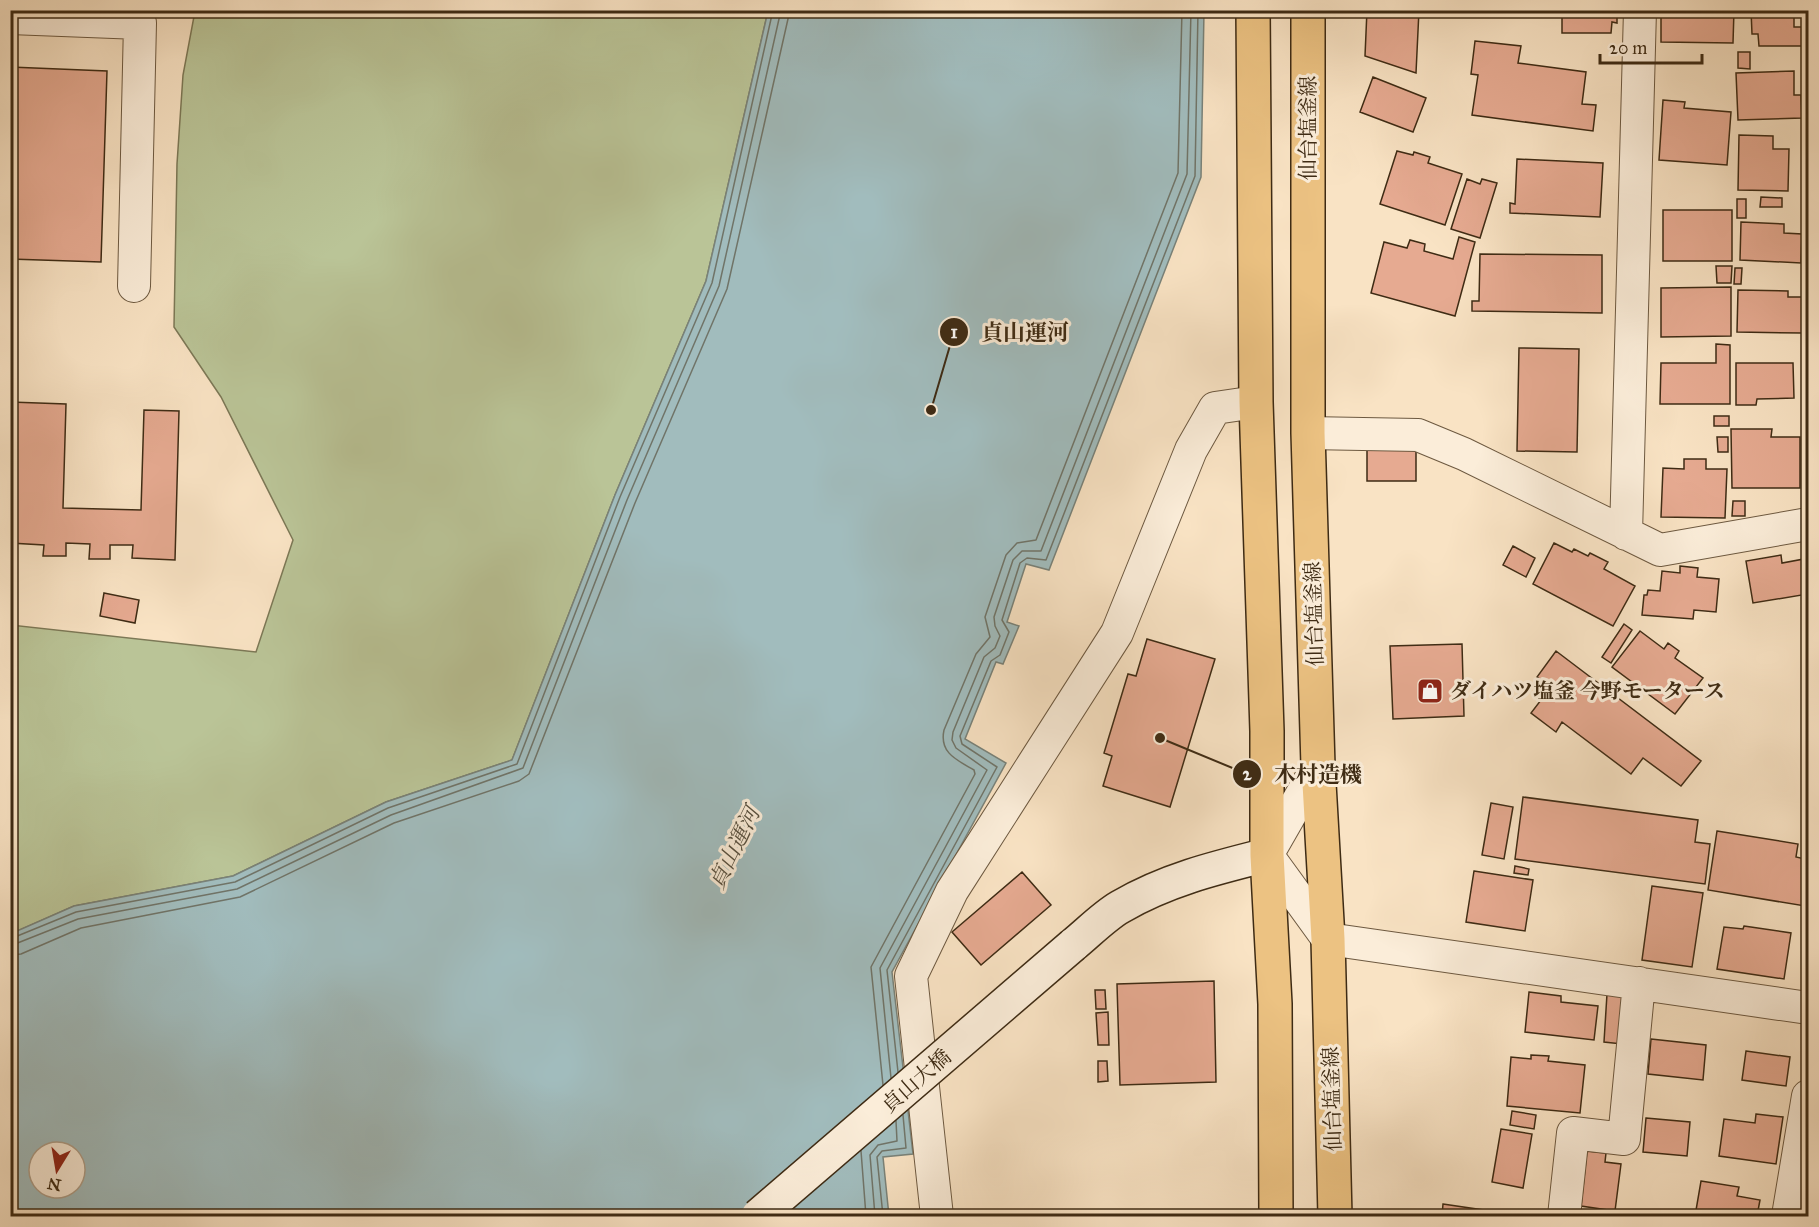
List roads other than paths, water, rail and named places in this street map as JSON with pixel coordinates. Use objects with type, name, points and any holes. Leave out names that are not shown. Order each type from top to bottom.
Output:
[{"type":"main road","points":[[1253,10],[1256,402],[1266,731],[1267,855],[1275,1004],[1276,1216]]},
{"type":"main road","name":"仙台塩釜線","points":[[1308,10],[1308,433],[1318,766],[1328,939],[1335,1216]]},
{"type":"street","points":[[1626,534],[1640,10]]},
{"type":"street","points":[[10,18],[140,23],[134,285]]},
{"type":"street","points":[[937,1216],[911,976],[952,891],[1117,633],[1191,450],[1215,408],[1256,402]]},
{"type":"street","points":[[1308,433],[1419,435],[1464,454],[1660,550],[1809,524]]},
{"type":"street","points":[[1318,766],[1267,855],[1328,939],[1809,1008]]},
{"type":"street","name":"貞山大橋","points":[[758,1216],[1118,908],[1190,874],[1267,855]]},
{"type":"street","points":[[1564,1216],[1573,1133],[1624,1139],[1639,983]]},
{"type":"street","points":[[1788,1216],[1801,1182],[1809,1096]]},
{"type":"water","points":[[768,11],[1204,11],[1201,177],[1049,570],[1026,564],[1007,622],[1019,626],[1003,664],[996,662],[965,739],[1006,763],[892,972],[913,1154],[883,1157],[889,1216],[11,1216],[10,934],[74,906],[233,876],[386,802],[512,760],[615,495],[706,281]]},
{"type":"place","name":"貞山運河","points":[[931,410]]},
{"type":"place","name":"ダイハツ塩釜 今野モータース","points":[[1430,691]]},
{"type":"place","name":"木村造機","points":[[1160,738]]}]
